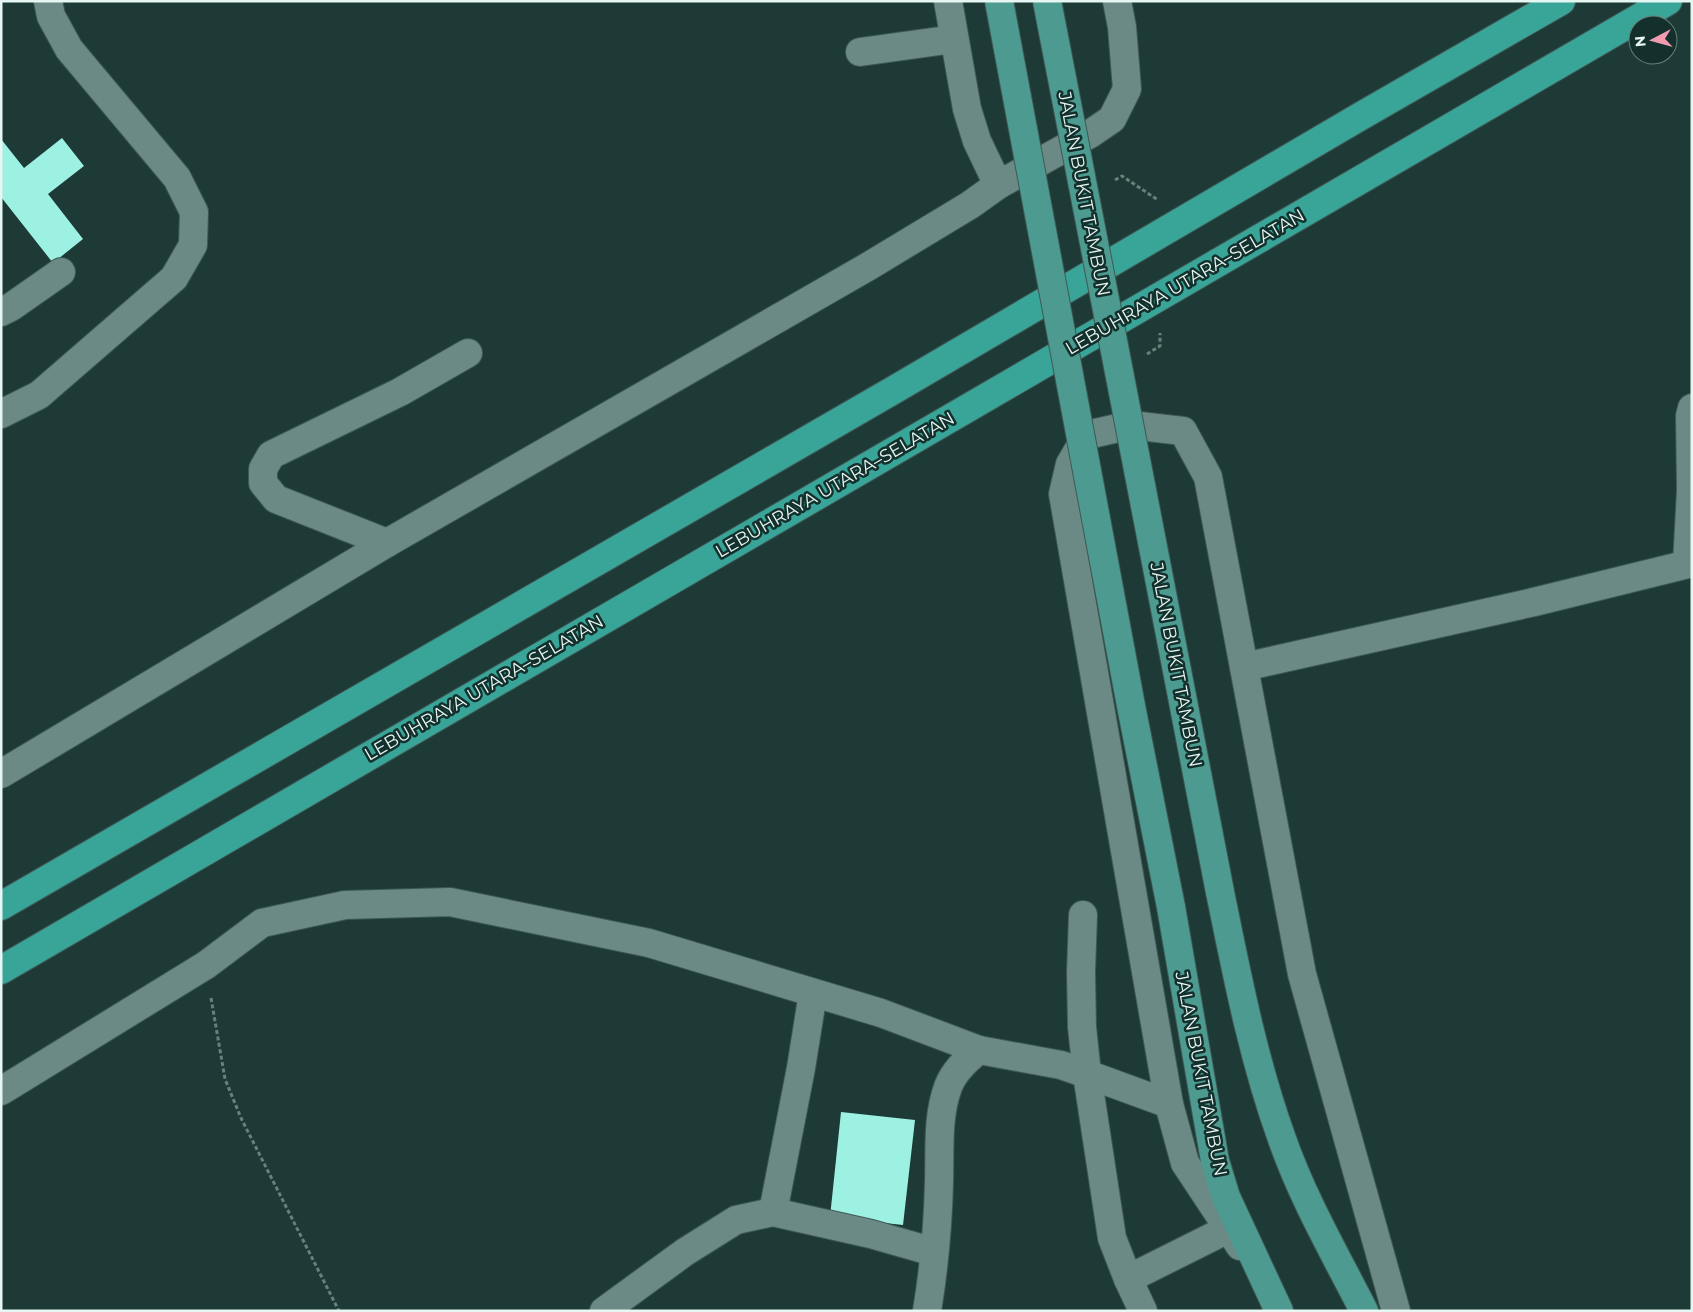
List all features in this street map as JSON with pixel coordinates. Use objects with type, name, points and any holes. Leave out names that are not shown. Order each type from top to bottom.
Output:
[{"type":"highway","points":[[1,906],[892,391],[1561,1]]},
{"type":"highway","name":"LEBUHRAYA UTARA–SELATAN","points":[[1,970],[1668,1]]},
{"type":"main road","name":"JALAN BUKIT TAMBUN","points":[[999,1],[1130,702],[1171,907],[1215,1161],[1226,1197],[1275,1301]]},
{"type":"main road","name":"JALAN BUKIT TAMBUN","points":[[1047,1],[1247,1023],[1282,1140],[1314,1214],[1364,1311]]},
{"type":"street","points":[[1,414],[39,395],[174,278],[192,245],[194,212],[177,178],[69,49],[51,16],[48,1]]},
{"type":"street","points":[[948,1],[967,109],[977,141],[998,185]]},
{"type":"street","points":[[1,774],[387,543],[860,271],[970,205],[998,185],[1090,134],[1112,119],[1127,89],[1122,26],[1117,1]]},
{"type":"street","points":[[860,52],[954,38]]},
{"type":"street","points":[[1,312],[61,272]]},
{"type":"street","points":[[387,543],[276,499],[263,483],[262,469],[271,455],[400,392],[468,353]]},
{"type":"street","points":[[1244,667],[1534,602],[1689,563],[1692,490],[1690,416],[1692,408]]},
{"type":"street","points":[[1275,1301],[1185,1163],[1169,1104],[1063,494],[1070,464],[1086,435],[1131,425],[1182,431],[1208,477],[1302,974],[1396,1311]]},
{"type":"street","points":[[1,1090],[206,965],[262,923],[345,905],[450,902],[649,943],[881,1013],[979,1050],[1061,1065],[1169,1104]]},
{"type":"street","points":[[1082,915],[1082,1027],[1087,1074],[1112,1238],[1143,1311]]},
{"type":"street","points":[[773,1212],[801,1068],[813,993]]},
{"type":"street","points":[[927,1311],[933,1273],[939,1184],[940,1122],[948,1086],[962,1064],[979,1050]]},
{"type":"street","points":[[604,1311],[685,1252],[736,1220],[773,1212],[871,1234],[934,1252]]},
{"type":"street","points":[[1128,1279],[1228,1229]]},
{"type":"path","points":[[206,965],[225,1080],[241,1118],[339,1311]]},
{"type":"building","points":[[62,138],[84,166],[48,194],[83,239],[53,263],[1,197],[1,139],[24,168]]},
{"type":"building","points":[[841,1112],[915,1120],[903,1225],[830,1217]]}]
